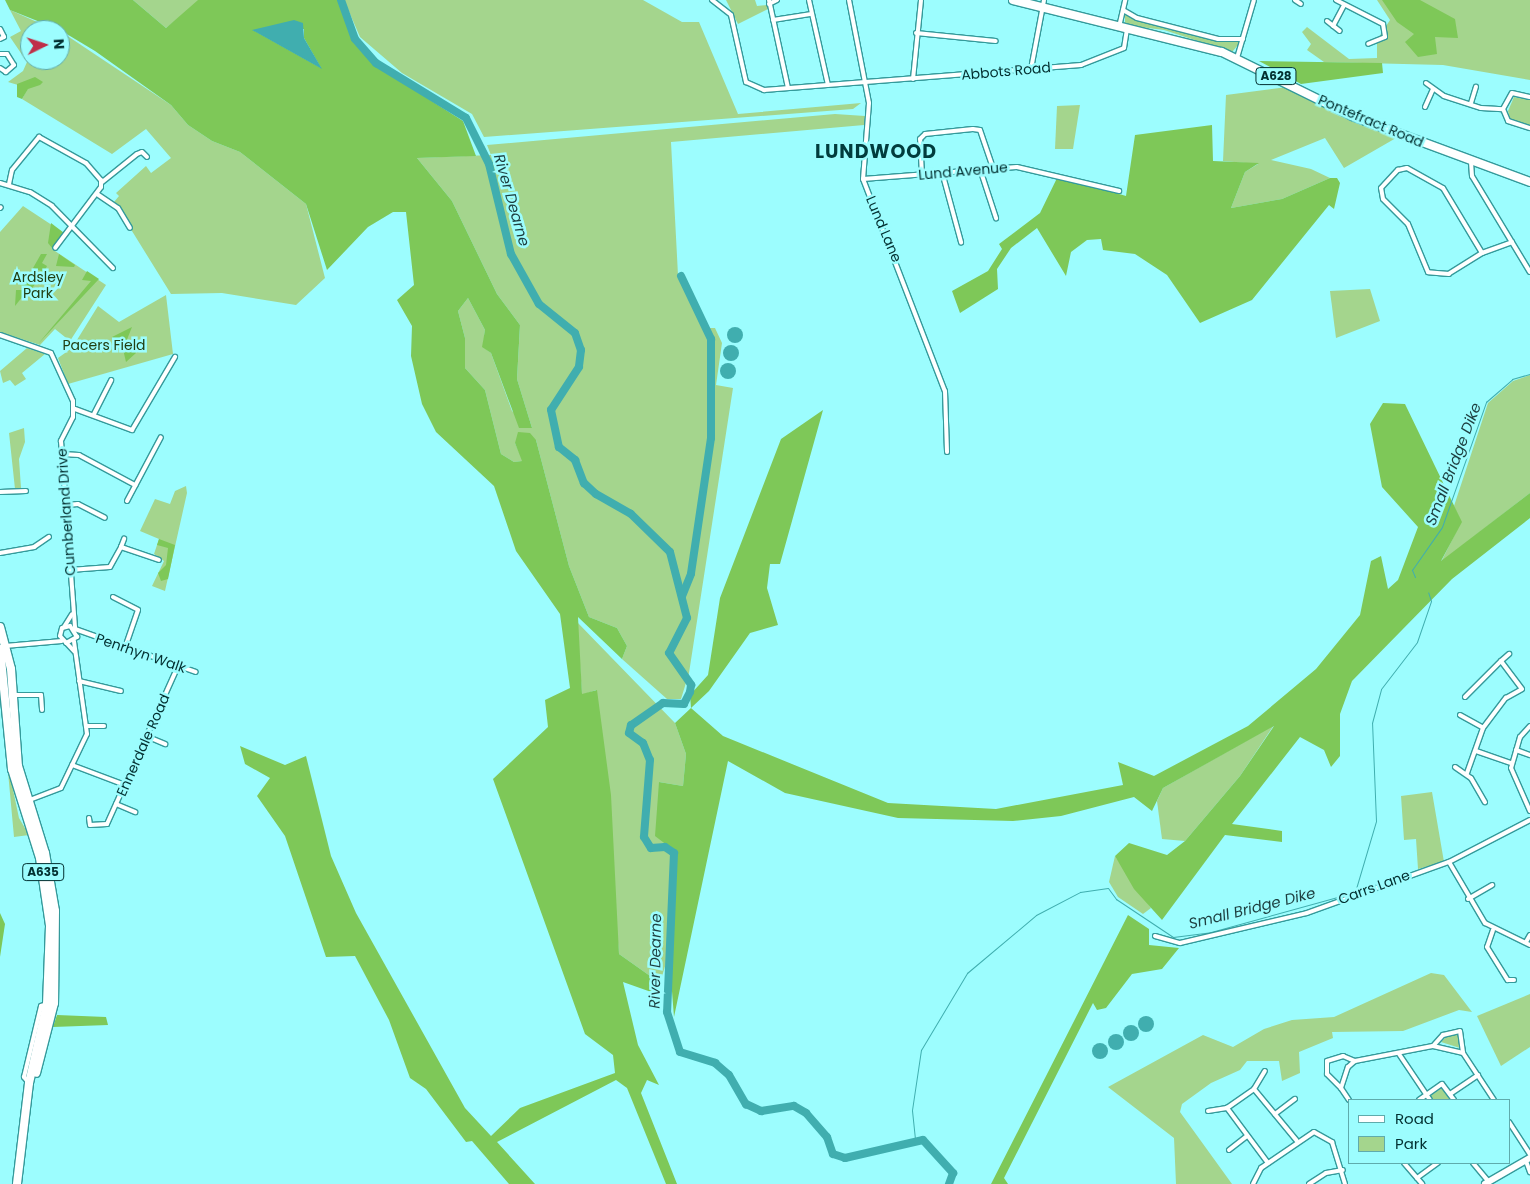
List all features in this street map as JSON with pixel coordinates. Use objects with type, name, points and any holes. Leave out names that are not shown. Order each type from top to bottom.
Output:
[{"type":"highway","name":"Pontefract Road","points":[[1013,0],[1043,4],[1123,28],[1237,58],[1352,116],[1471,162],[1530,182]]},
{"type":"highway","name":"A635","points":[[0,627],[11,714]]},
{"type":"highway","name":"A635","points":[[2,647],[14,695],[11,714],[10,757],[47,875],[51,900],[56,987],[46,1044],[27,1098]]},
{"type":"highway","name":"A635","points":[[17,1184],[29,1083],[47,1004],[51,900]]},
{"type":"highway","points":[[47,1004],[56,987]]},
{"type":"street","name":"Abbots Road","points":[[712,0],[731,15],[746,82],[756,89],[913,79],[1031,69],[1100,60],[1124,48],[1123,28]]},
{"type":"street","points":[[777,0],[769,2],[788,88]]},
{"type":"street","points":[[809,0],[828,85]]},
{"type":"street","name":"Lund Lane","points":[[850,0],[866,82],[869,118],[863,179],[946,391],[947,452]]},
{"type":"street","points":[[913,79],[916,34],[921,0]]},
{"type":"street","points":[[1123,28],[1125,0]]},
{"type":"street","points":[[1237,58],[1254,0]]},
{"type":"street","points":[[1295,0],[1301,4]]},
{"type":"street","points":[[1336,0],[1366,13],[1383,24],[1386,33]]},
{"type":"street","points":[[1031,69],[1043,4]]},
{"type":"street","points":[[1334,26],[1344,5]]},
{"type":"street","points":[[1123,10],[1137,18],[1218,39],[1243,39]]},
{"type":"street","points":[[773,20],[812,14]]},
{"type":"street","points":[[1327,21],[1340,31]]},
{"type":"street","points":[[0,29],[2,38]]},
{"type":"street","points":[[1368,44],[1386,33],[1393,33]]},
{"type":"street","points":[[916,34],[996,41]]},
{"type":"street","points":[[0,54],[7,54],[14,64],[6,72],[0,68]]},
{"type":"street","points":[[1426,83],[1433,89],[1481,108],[1503,109]]},
{"type":"street","points":[[1471,103],[1476,87]]},
{"type":"street","points":[[1425,107],[1433,89]]},
{"type":"street","points":[[1503,109],[1512,93],[1530,97]]},
{"type":"street","points":[[1503,109],[1508,121],[1530,128]]},
{"type":"street","points":[[922,175],[920,139],[926,134],[964,130],[980,130],[993,168]]},
{"type":"street","points":[[9,184],[12,170],[36,138],[86,163],[101,185]]},
{"type":"street","points":[[55,248],[101,185],[136,154],[142,152],[147,157]]},
{"type":"street","points":[[1471,162],[1472,176],[1512,242],[1528,263],[1530,272]]},
{"type":"street","name":"Lund Avenue","points":[[863,179],[1017,167],[1119,191]]},
{"type":"street","points":[[1482,253],[1452,200],[1431,178],[1402,168],[1381,188],[1383,199],[1408,224],[1428,272],[1449,274],[1482,253],[1512,242]]},
{"type":"street","points":[[980,169],[996,218]]},
{"type":"street","points":[[942,172],[961,242]]},
{"type":"street","points":[[0,183],[9,184],[41,198],[113,268]]},
{"type":"street","points":[[96,194],[118,208],[123,220],[130,228]]},
{"type":"street","points":[[0,335],[51,353],[74,409],[94,414],[132,430],[175,357]]},
{"type":"street","points":[[94,414],[111,380]]},
{"type":"street","name":"Cumberland Drive","points":[[24,798],[59,790],[72,765],[86,726],[74,652],[75,629],[72,614],[67,505],[62,454],[62,433],[74,409]]},
{"type":"street","points":[[127,501],[160,437]]},
{"type":"street","points":[[62,454],[78,455],[135,485]]},
{"type":"street","points":[[0,492],[26,491]]},
{"type":"street","points":[[67,505],[78,504],[105,518]]},
{"type":"street","points":[[0,553],[34,547],[49,537]]},
{"type":"street","points":[[70,570],[110,567],[124,539]]},
{"type":"street","points":[[120,547],[158,560]]},
{"type":"street","points":[[115,599],[125,599],[138,610],[126,647]]},
{"type":"street","points":[[48,640],[62,629],[72,614]]},
{"type":"street","points":[[62,629],[75,629]]},
{"type":"street","points":[[62,629],[65,642],[74,652]]},
{"type":"street","name":"Penrhyn Walk","points":[[75,629],[196,672]]},
{"type":"street","name":"Penrhyn Walk","points":[[75,640],[87,634]]},
{"type":"street","points":[[2,647],[48,640],[65,642],[75,640]]},
{"type":"street","points":[[1465,697],[1509,654]]},
{"type":"street","points":[[1467,773],[1483,728],[1506,698],[1522,689],[1501,661]]},
{"type":"street","name":"Ennerdale Road","points":[[89,818],[90,825],[107,824],[178,666]]},
{"type":"street","points":[[79,681],[121,691]]},
{"type":"street","points":[[14,695],[40,692],[42,710]]},
{"type":"street","points":[[1460,715],[1483,728]]},
{"type":"street","points":[[86,726],[104,726]]},
{"type":"street","points":[[1530,726],[1522,733],[1511,763],[1530,811]]},
{"type":"street","points":[[146,736],[164,744]]},
{"type":"street","points":[[1516,750],[1530,755]]},
{"type":"street","points":[[1476,751],[1511,763]]},
{"type":"street","points":[[72,765],[125,785]]},
{"type":"street","points":[[1455,767],[1467,773],[1486,802]]},
{"type":"street","points":[[116,804],[135,812]]},
{"type":"street","name":"Carrs Lane","points":[[1155,936],[1180,943],[1217,937],[1270,919],[1307,913],[1449,862],[1530,820]]},
{"type":"street","points":[[1449,862],[1468,900],[1493,930],[1528,944],[1530,935]]},
{"type":"street","points":[[1468,900],[1492,885]]},
{"type":"street","points":[[1493,930],[1486,947],[1508,980],[1514,980]]},
{"type":"street","points":[[1433,1046],[1442,1035],[1460,1031],[1462,1053],[1493,1099]]},
{"type":"street","points":[[1341,1088],[1348,1067],[1355,1061],[1433,1046],[1462,1053]]},
{"type":"street","points":[[1399,1054],[1429,1099]]},
{"type":"street","points":[[1348,1099],[1341,1088],[1327,1074],[1327,1062],[1343,1056],[1355,1061]]},
{"type":"street","points":[[1208,1111],[1227,1108],[1254,1089],[1265,1071]]},
{"type":"street","points":[[1450,1094],[1478,1075]]},
{"type":"street","points":[[1420,1099],[1442,1084],[1453,1099]]},
{"type":"street","points":[[1254,1089],[1296,1141]]},
{"type":"street","points":[[1275,1114],[1296,1099]]},
{"type":"street","points":[[1227,1108],[1268,1163]]},
{"type":"street","points":[[1510,1124],[1530,1154]]},
{"type":"street","points":[[1253,1184],[1256,1173],[1296,1141],[1314,1132],[1326,1136],[1343,1170],[1345,1184]]},
{"type":"street","points":[[1229,1150],[1247,1136]]},
{"type":"street","points":[[1474,1164],[1487,1183],[1528,1160],[1530,1172]]},
{"type":"street","points":[[1405,1164],[1422,1184]]},
{"type":"street","points":[[1417,1178],[1437,1164]]},
{"type":"street","points":[[1309,1184],[1326,1173],[1343,1170]]},
{"type":"green space","points":[[5,0],[133,0],[166,28],[198,0],[339,0],[355,39],[375,65],[463,121],[476,156],[417,158],[452,201],[497,294],[520,325],[517,379],[532,428],[519,428],[491,353],[482,347],[485,330],[468,298],[458,311],[465,338],[465,368],[485,390],[501,454],[514,462],[522,461],[515,443],[518,432],[530,433],[536,440],[569,566],[589,617],[617,628],[627,646],[622,659],[578,617],[582,694],[597,690],[611,795],[619,954],[660,983],[654,993],[623,982],[638,1045],[659,1085],[647,1080],[641,1093],[677,1184],[666,1184],[627,1088],[616,1080],[497,1142],[535,1184],[509,1184],[472,1141],[466,1142],[426,1089],[410,1078],[389,1020],[355,956],[326,957],[285,836],[257,796],[270,778],[245,764],[240,746],[285,765],[306,756],[331,856],[356,913],[465,1108],[491,1136],[520,1108],[615,1073],[613,1055],[585,1034],[493,779],[548,727],[545,700],[570,688],[560,614],[516,551],[494,486],[436,432],[422,404],[411,356],[412,326],[397,300],[414,285],[406,212],[393,212],[368,227],[327,270],[306,204],[240,152],[212,141],[188,125],[171,105],[95,51],[70,36],[70,20],[35,20],[10,10]],"holes":[[[304,29],[304,38],[321,68],[253,30]]]},
{"type":"green space","points":[[133,0],[198,0],[199,2],[166,28]]},
{"type":"green space","points":[[344,0],[643,0],[682,22],[699,22],[738,114],[861,103],[853,109],[484,137],[472,114],[402,73],[360,37]]},
{"type":"green space","points":[[726,0],[755,0],[757,6],[767,5],[768,9],[738,24]]},
{"type":"green space","points":[[1377,0],[1530,0],[1530,80],[1443,65],[1324,62],[1307,50],[1311,44],[1302,32],[1307,27],[1349,59],[1377,58],[1377,40],[1390,20]]},
{"type":"green space","points":[[1382,0],[1420,0],[1455,19],[1458,38],[1435,37],[1437,54],[1418,57],[1405,42],[1414,34],[1397,22]]},
{"type":"green space","points":[[10,10],[32,20],[20,20],[20,29]]},
{"type":"green space","points":[[1125,13],[1216,40],[1237,40],[1239,44],[1232,52],[1164,30],[1125,25]]},
{"type":"green space","points":[[20,32],[20,52],[10,37]]},
{"type":"green space","points":[[70,38],[171,105],[188,125],[212,141],[240,152],[306,204],[325,278],[296,305],[222,293],[171,294],[114,202],[119,196],[116,193],[146,166],[151,173],[171,158],[146,129],[112,154],[22,99],[28,88],[8,82],[23,71],[70,70]]},
{"type":"green space","points":[[1259,61],[1382,63],[1383,73],[1301,84]]},
{"type":"green space","points":[[35,77],[43,82],[28,89],[22,99],[17,97],[17,84]]},
{"type":"green space","points":[[1287,87],[1396,138],[1344,168],[1325,138],[1271,160],[1311,169],[1330,178],[1282,199],[1231,208],[1245,172],[1258,164],[1223,161],[1226,95]]},
{"type":"green space","points":[[1514,97],[1530,100],[1530,126],[1510,119],[1508,111]]},
{"type":"green space","points":[[1080,105],[1073,149],[1055,149],[1057,106]]},
{"type":"green space","points":[[835,114],[865,116],[864,125],[671,142],[678,275],[705,328],[715,328],[722,343],[716,385],[733,388],[689,673],[681,699],[667,699],[622,659],[627,646],[617,628],[589,617],[569,566],[536,440],[515,443],[523,461],[514,462],[501,454],[485,390],[465,368],[465,338],[458,311],[468,298],[485,330],[483,347],[491,353],[512,411],[532,428],[517,379],[520,325],[497,294],[452,201],[417,158],[491,155],[487,145]]},
{"type":"green space","points":[[1212,125],[1213,161],[1259,163],[1245,172],[1231,208],[1282,199],[1330,178],[1337,178],[1340,183],[1334,209],[1329,205],[1252,300],[1200,323],[1167,275],[1135,254],[1103,250],[1101,239],[1087,240],[1071,252],[1066,276],[1037,228],[1011,248],[997,269],[998,289],[960,313],[952,291],[988,271],[1002,249],[999,244],[1040,213],[1058,176],[1126,196],[1135,135]]},
{"type":"green space","name":"Ardsley Park","points":[[23,206],[64,233],[52,249],[106,285],[70,341],[55,329],[40,345],[0,332],[0,232]]},
{"type":"green space","points":[[51,223],[64,233],[52,248],[48,243]]},
{"type":"green space","points":[[41,254],[47,254],[42,263],[47,266],[44,272],[33,268]]},
{"type":"green space","points":[[59,254],[75,265],[74,267],[56,266]]},
{"type":"green space","points":[[87,271],[99,279],[38,344],[91,281],[82,280]]},
{"type":"green space","points":[[28,275],[33,277],[35,282],[33,287],[28,289],[23,287],[21,282],[23,277]]},
{"type":"green space","points":[[1370,289],[1380,321],[1336,338],[1330,291]]},
{"type":"green space","points":[[16,290],[22,290],[23,296],[15,306]]},
{"type":"green space","name":"Pacers Field","points":[[166,295],[173,354],[68,384],[58,358],[72,348],[98,306],[119,322]]},
{"type":"green space","points":[[132,327],[126,342],[133,345],[136,353],[126,362],[122,345],[112,337]]},
{"type":"green space","points":[[27,348],[45,354],[22,373],[26,379],[15,386],[10,380],[3,383],[0,371]]},
{"type":"green space","points":[[1530,375],[1530,493],[1441,562],[1461,522],[1454,506],[1488,403],[1513,381]]},
{"type":"green space","points":[[1383,403],[1405,404],[1462,522],[1441,561],[1530,493],[1530,518],[1452,579],[1352,681],[1340,714],[1340,756],[1331,767],[1324,750],[1300,737],[1232,824],[1282,831],[1282,842],[1225,835],[1162,920],[1134,889],[1115,856],[1129,843],[1167,855],[1185,841],[1240,776],[1274,726],[1163,788],[1152,811],[1134,797],[1061,816],[1013,821],[898,818],[785,793],[728,761],[674,1017],[669,953],[676,852],[655,836],[659,782],[683,786],[686,754],[675,723],[691,708],[723,736],[888,803],[996,809],[1123,785],[1118,762],[1154,776],[1248,726],[1316,669],[1360,615],[1371,561],[1381,556],[1388,589],[1398,580],[1418,527],[1382,487],[1370,424]]},
{"type":"green space","points":[[823,410],[780,564],[770,564],[767,588],[778,625],[750,633],[709,691],[691,708],[690,695],[708,675],[720,598],[781,439]]},
{"type":"green space","points":[[24,428],[25,442],[19,459],[21,488],[15,489],[9,433]]},
{"type":"green space","points":[[186,486],[187,493],[165,591],[152,586],[164,561],[154,554],[159,539],[140,531],[155,499],[170,504],[175,491]]},
{"type":"green space","points":[[159,539],[175,545],[168,579],[161,581],[158,573],[166,565],[168,548],[157,545]]},
{"type":"green space","points":[[577,622],[675,723],[686,754],[683,786],[659,782],[676,852],[669,953],[660,983],[619,954],[596,690],[582,695]]},
{"type":"green space","points":[[1274,725],[1240,776],[1185,841],[1162,839],[1157,801],[1163,788]]},
{"type":"green space","points":[[7,761],[19,818],[29,835],[14,837]]},
{"type":"green space","points":[[1432,792],[1444,862],[1418,869],[1416,839],[1404,840],[1401,796]]},
{"type":"green space","points":[[1115,856],[1151,908],[1143,914],[1118,897],[1109,882]]},
{"type":"green space","points":[[0,913],[5,924],[0,957]]},
{"type":"green space","points":[[1128,915],[1149,929],[1149,945],[1179,948],[1162,969],[1132,974],[1106,1008],[1097,1010],[1093,1003],[1004,1178],[1008,1184],[991,1184]]},
{"type":"green space","points":[[1431,973],[1444,975],[1472,1012],[1459,1010],[1403,1031],[1332,1032],[1333,1038],[1299,1052],[1300,1073],[1282,1081],[1279,1061],[1247,1061],[1240,1070],[1211,1083],[1182,1104],[1180,1112],[1232,1184],[1176,1184],[1174,1138],[1108,1087],[1203,1035],[1233,1047],[1264,1029],[1292,1020],[1334,1017]]},
{"type":"green space","points":[[1530,994],[1530,1047],[1501,1066],[1477,1016]]},
{"type":"green space","points":[[57,1015],[106,1017],[108,1025],[53,1027]]},
{"type":"green space","points":[[1458,1032],[1460,1048],[1441,1042],[1447,1036]]},
{"type":"green space","points":[[1442,1088],[1449,1099],[1432,1099],[1430,1096]]},
{"type":"water","points":[[294,20],[303,23],[304,38],[322,69],[252,30]]},
{"type":"water","points":[[735,327],[743,335],[735,343],[727,335]]},
{"type":"water","points":[[731,345],[739,353],[731,361],[723,353]]},
{"type":"water","points":[[728,363],[736,371],[728,379],[720,371]]},
{"type":"water","points":[[1146,1016],[1154,1024],[1146,1032],[1138,1024]]},
{"type":"water","points":[[1131,1025],[1139,1033],[1131,1041],[1123,1033]]},
{"type":"water","points":[[1116,1034],[1124,1042],[1116,1050],[1108,1042]]},
{"type":"water","points":[[1100,1043],[1108,1051],[1100,1059],[1092,1051]]},
{"type":"waterway","name":"River Dearne","points":[[341,0],[355,39],[376,63],[466,118],[489,164],[511,254],[539,304],[575,333],[581,350],[579,367],[551,410],[559,447],[575,460],[584,483],[596,494],[631,514],[670,552],[687,618],[669,653],[691,685],[690,692],[684,704],[663,703],[631,725],[629,733],[643,743],[650,760],[644,837],[651,848],[665,847],[674,853],[667,1012],[680,1052],[715,1063],[729,1075],[746,1104],[761,1111],[794,1106],[806,1113],[827,1137],[833,1154],[845,1158],[923,1140],[953,1173],[949,1184]]},
{"type":"waterway","name":"River Dearne","points":[[681,276],[711,339],[711,438],[691,574],[682,596]]},
{"type":"waterway","name":"Small Bridge Dike","points":[[1415,577],[1412,570],[1442,527],[1486,402],[1512,379],[1530,374]]},
{"type":"waterway","name":"Small Bridge Dike","points":[[915,1139],[912,1110],[921,1050],[967,973],[1036,915],[1080,892],[1108,888],[1116,899],[1173,937],[1211,932],[1355,892],[1376,821],[1372,723],[1381,689],[1417,642],[1431,601],[1428,592]]},
{"type":"district","name":"LUNDWOOD","points":[[876,152]]}]
